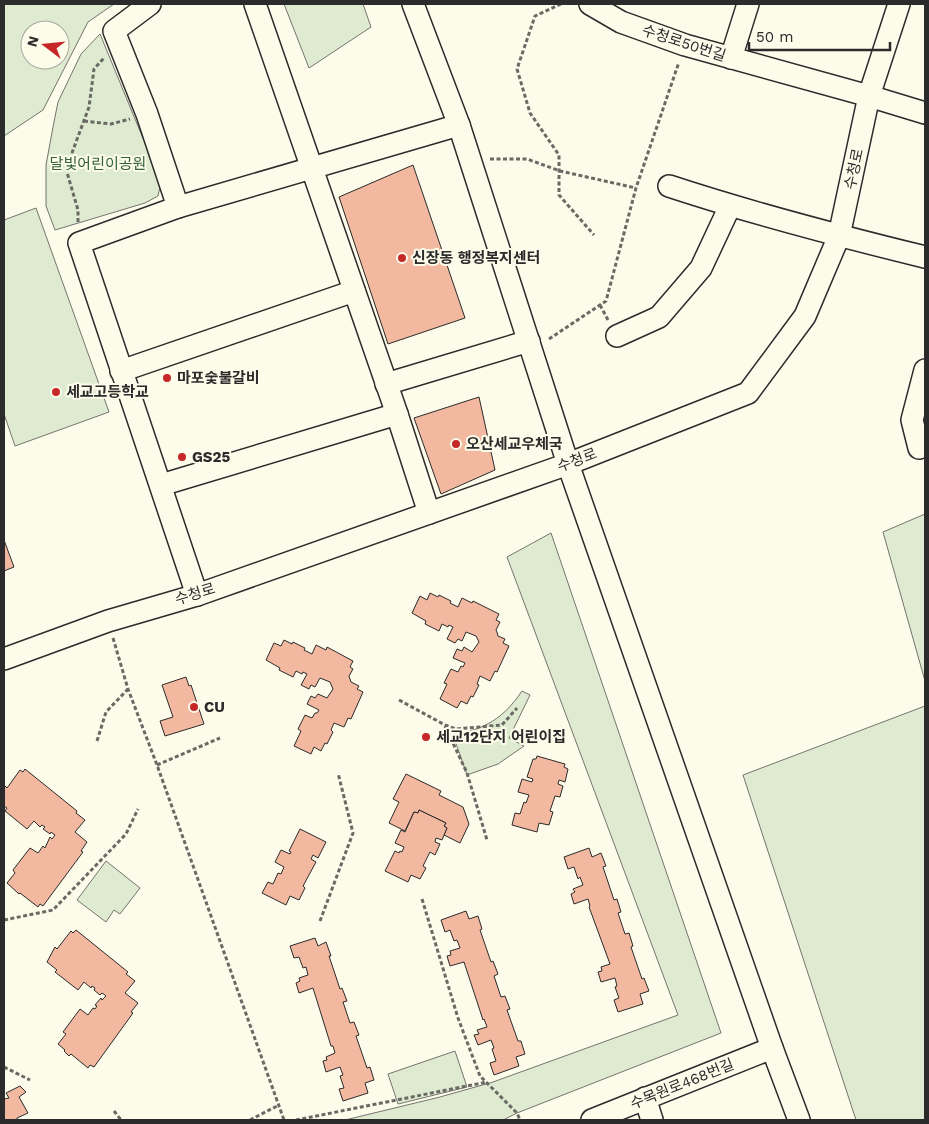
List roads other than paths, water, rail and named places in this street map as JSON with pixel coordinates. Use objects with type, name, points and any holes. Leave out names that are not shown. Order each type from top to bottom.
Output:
[{"type":"street","points":[[150,4],[114,31],[147,114],[178,207]]},
{"type":"street","points":[[255,4],[397,414],[429,513]]},
{"type":"street","points":[[413,4],[459,125],[568,464],[772,1048],[799,1120]]},
{"type":"street","name":"수청로50번길","points":[[590,4],[621,22],[685,45],[869,96],[925,114]]},
{"type":"street","points":[[731,58],[748,4]]},
{"type":"street","name":"수청로","points":[[4,660],[108,621],[197,595],[568,464],[748,393],[805,316],[839,236],[869,96],[899,4]]},
{"type":"street","points":[[197,595],[79,243],[178,207],[459,125]]},
{"type":"street","points":[[669,186],[730,206],[925,257]]},
{"type":"street","points":[[617,336],[659,317],[701,268],[730,206]]},
{"type":"street","points":[[121,371],[354,290]]},
{"type":"street","points":[[386,384],[530,346]]},
{"type":"street","points":[[919,448],[912,420],[925,370]]},
{"type":"street","points":[[161,485],[397,414]]},
{"type":"street","name":"수목원로468번길","points":[[592,1120],[772,1048]]},
{"type":"street","points":[[645,1098],[652,1120]]},
{"type":"place","name":"신장동 행정복지센터","points":[[402,258]]},
{"type":"place","name":"마포숯불갈비","points":[[167,378]]},
{"type":"place","name":"세교고등학교","points":[[56,392]]},
{"type":"place","name":"오산세교우체국","points":[[456,444]]},
{"type":"place","name":"GS25","points":[[182,457]]},
{"type":"place","name":"CU","points":[[194,707]]},
{"type":"place","name":"세교12단지 어린이집","points":[[426,737]]},
{"type":"park label","name":"달빛어린이공원","points":[[98,164]]}]
